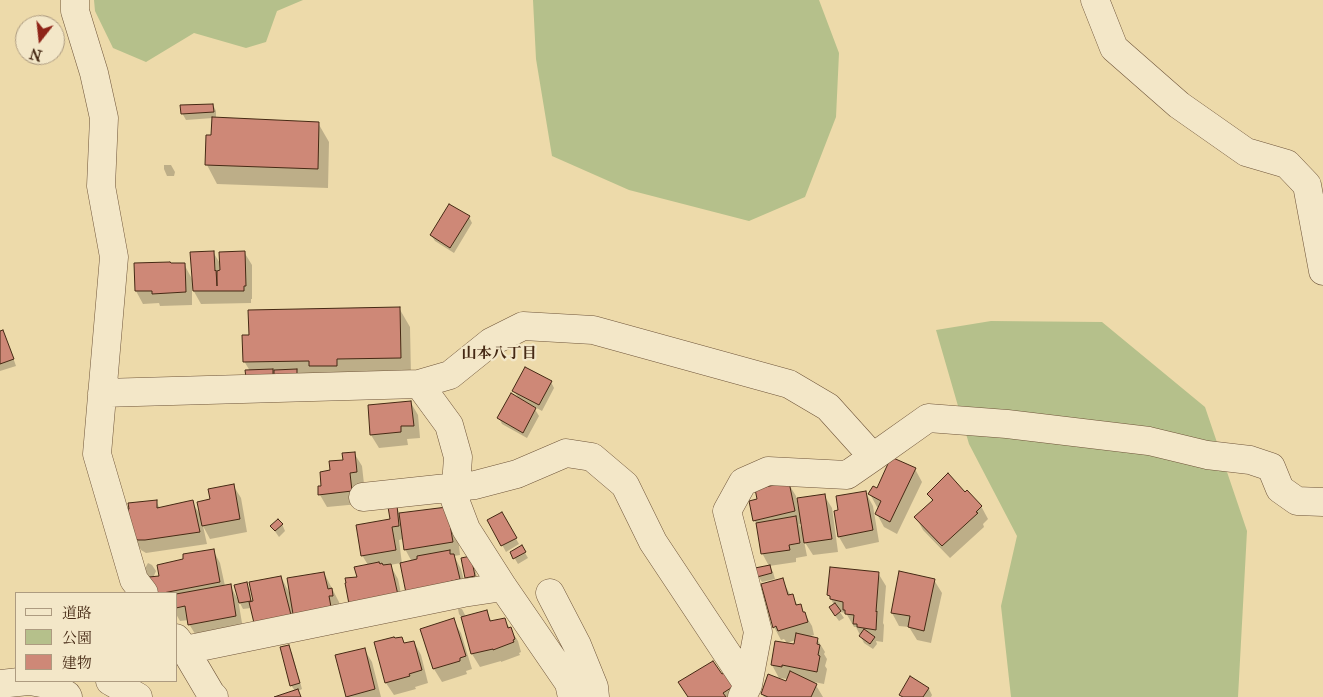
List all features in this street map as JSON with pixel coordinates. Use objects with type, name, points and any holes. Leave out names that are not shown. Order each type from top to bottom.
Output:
[{"type":"street","points":[[75,0],[76,11],[94,73],[104,118],[101,186],[114,257],[97,454],[134,580],[143,592]]},
{"type":"street","points":[[1095,0],[1114,48],[1180,105],[1246,152],[1286,164],[1308,185],[1323,271]]},
{"type":"street","points":[[102,393],[419,384],[450,375],[491,342],[523,326],[593,330],[788,384],[828,407],[873,457]]},
{"type":"street","points":[[419,384],[450,425],[458,458],[455,500],[466,529],[569,683],[572,697]]},
{"type":"street","points":[[745,691],[758,632],[727,511],[743,482],[768,471],[846,475],[928,418],[1007,424],[1149,441],[1208,455],[1250,460],[1271,468],[1280,489],[1297,501],[1323,502]]},
{"type":"street","points":[[363,497],[475,484],[517,474],[566,453],[592,457],[625,485],[653,542],[745,691]]},
{"type":"street","points":[[207,695],[181,644],[503,587]]},
{"type":"street","points":[[550,592],[577,644],[594,687],[595,697]]},
{"type":"street","points":[[0,684],[19,682]]},
{"type":"street","points":[[35,682],[70,691]]},
{"type":"street","points":[[112,682],[138,697]]},
{"type":"green space","points":[[94,0],[303,0],[277,11],[266,42],[246,48],[194,33],[146,62],[113,48],[95,11]]},
{"type":"green space","points":[[533,0],[819,0],[839,53],[836,117],[805,197],[749,221],[629,190],[552,156],[536,59]]},
{"type":"green space","points":[[991,321],[1102,322],[1205,407],[1247,531],[1238,697],[1011,697],[1001,606],[1017,536],[969,444],[936,330]]},
{"type":"building","points":[[213,104],[214,112],[181,114],[180,105]]},
{"type":"building","points":[[212,117],[319,122],[318,169],[205,165],[206,135],[211,135]]},
{"type":"building","points":[[449,204],[470,216],[450,248],[430,235]]},
{"type":"building","points":[[214,251],[217,286],[217,271],[220,270],[219,252],[245,251],[246,286],[244,286],[244,291],[193,291],[190,252]]},
{"type":"building","points":[[134,263],[185,263],[186,292],[152,294],[152,291],[135,291]]},
{"type":"building","points":[[400,307],[401,358],[337,359],[337,366],[309,366],[309,361],[243,362],[242,335],[249,335],[248,310]]},
{"type":"building","points":[[3,330],[14,359],[0,364],[0,331]]},
{"type":"building","points":[[525,367],[552,381],[539,405],[512,391]]},
{"type":"building","points":[[273,369],[273,377],[246,378],[245,370]]},
{"type":"building","points":[[297,369],[297,378],[274,379],[274,370]]},
{"type":"building","points":[[511,393],[536,408],[523,433],[497,418]]},
{"type":"building","points":[[411,401],[414,426],[401,426],[401,432],[370,435],[368,405]]},
{"type":"building","points":[[355,452],[357,472],[350,473],[352,491],[318,495],[318,486],[321,486],[320,472],[330,470],[329,461],[343,460],[342,453]]},
{"type":"building","points":[[891,457],[916,468],[890,522],[875,514],[881,501],[868,494],[873,486],[877,488]]},
{"type":"building","points":[[948,473],[965,492],[967,490],[982,506],[976,512],[978,513],[942,546],[914,517],[933,500],[927,494]]},
{"type":"building","points":[[789,482],[795,511],[753,521],[749,501],[757,499],[755,489]]},
{"type":"building","points":[[234,484],[240,519],[202,526],[197,502],[210,499],[208,489]]},
{"type":"building","points":[[866,491],[873,530],[838,537],[834,511],[838,510],[836,496]]},
{"type":"building","points":[[825,494],[832,539],[804,543],[797,498]]},
{"type":"building","points":[[157,500],[157,508],[193,500],[200,532],[145,540],[138,540],[132,537],[128,503]]},
{"type":"building","points":[[397,505],[399,526],[392,527],[396,550],[361,556],[356,525],[390,519],[388,507]]},
{"type":"building","points":[[447,507],[453,542],[404,550],[399,513]]},
{"type":"building","points":[[502,512],[517,538],[501,546],[487,520]]},
{"type":"building","points":[[796,516],[800,543],[789,545],[790,550],[761,554],[756,523]]},
{"type":"building","points":[[278,519],[283,524],[275,531],[270,526]]},
{"type":"building","points":[[522,545],[526,552],[513,559],[510,552]]},
{"type":"building","points":[[214,549],[220,582],[168,592],[153,592],[149,577],[159,576],[157,565],[183,559],[183,554]]},
{"type":"building","points":[[450,550],[450,554],[454,554],[460,579],[406,593],[400,563],[417,559],[417,556]]},
{"type":"building","points":[[471,556],[475,576],[465,578],[461,558]]},
{"type":"building","points":[[379,562],[383,565],[391,564],[398,595],[349,604],[345,578],[357,577],[354,567]]},
{"type":"building","points":[[770,565],[772,573],[757,577],[755,568]]},
{"type":"building","points":[[830,567],[879,572],[876,630],[857,627],[857,624],[853,624],[854,615],[845,614],[843,602],[830,599],[830,596],[827,595]]},
{"type":"building","points":[[899,571],[935,579],[924,631],[908,627],[910,616],[891,613]]},
{"type":"building","points":[[324,572],[328,589],[332,588],[333,596],[329,596],[331,607],[293,614],[287,578]]},
{"type":"building","points":[[281,576],[291,615],[254,623],[249,602],[253,601],[249,582]]},
{"type":"building","points":[[783,578],[788,595],[793,594],[796,605],[801,604],[808,622],[778,631],[776,626],[773,628],[761,584]]},
{"type":"building","points":[[247,582],[251,601],[239,603],[234,585]]},
{"type":"building","points":[[231,584],[236,616],[188,625],[185,606],[178,608],[178,594]]},
{"type":"building","points":[[835,603],[841,611],[835,616],[829,607]]},
{"type":"building","points":[[487,610],[490,621],[505,618],[508,628],[511,627],[515,639],[513,640],[514,642],[493,650],[471,654],[461,617]]},
{"type":"building","points":[[454,618],[466,656],[460,658],[460,661],[433,669],[420,629]]},
{"type":"building","points":[[864,629],[875,637],[870,644],[859,636]]},
{"type":"building","points":[[796,633],[818,638],[817,644],[820,645],[818,655],[820,656],[817,672],[782,665],[782,667],[771,665],[775,641],[794,644]]},
{"type":"building","points":[[402,637],[404,643],[414,641],[422,670],[409,674],[410,676],[385,683],[374,642]]},
{"type":"building","points":[[289,645],[300,683],[290,686],[280,647]]},
{"type":"building","points":[[365,648],[375,689],[346,697],[335,655]]},
{"type":"building","points":[[713,661],[722,674],[726,672],[734,686],[723,693],[726,697],[688,697],[678,682]]},
{"type":"building","points":[[790,671],[817,684],[811,697],[768,697],[761,694],[768,674],[786,681]]},
{"type":"building","points":[[910,676],[929,688],[923,697],[903,697],[899,695]]},
{"type":"building","points":[[298,689],[301,697],[274,697]]},
{"type":"district","name":"山本八丁目","points":[[499,354]]}]
